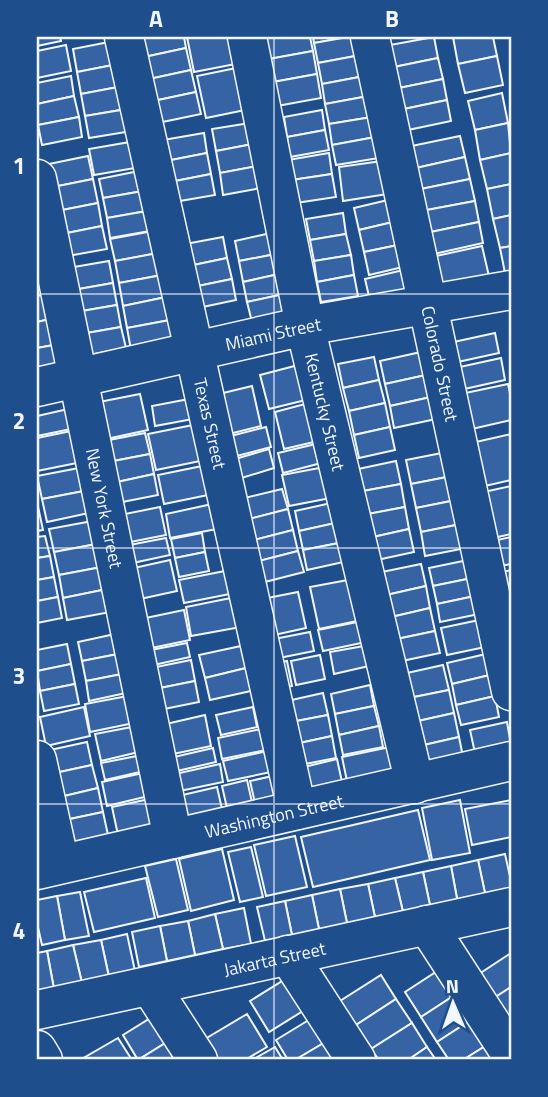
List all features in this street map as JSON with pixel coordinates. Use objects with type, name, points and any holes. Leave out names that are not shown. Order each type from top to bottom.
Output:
[{"type":"street","name":"Texas Street","points":[[124,37],[297,810]]},
{"type":"street","name":"Kentucky Street","points":[[247,37],[305,326],[415,783]]},
{"type":"street","name":"Colorado Street","points":[[370,37],[511,691]]},
{"type":"street","name":"New York Street","points":[[37,179],[173,839]]},
{"type":"street","name":"Miami Street","points":[[37,387],[305,326],[511,290]]},
{"type":"street","points":[[37,760],[48,867]]},
{"type":"street","name":"Washington Street","points":[[48,867],[511,761]]},
{"type":"street","name":"Jakarta Street","points":[[37,1010],[511,907]]},
{"type":"street","points":[[427,925],[511,1054]]},
{"type":"street","points":[[288,954],[356,1060]]},
{"type":"street","points":[[150,986],[198,1060]]},
{"type":"street","points":[[37,1050],[43,1060]]},
{"type":"building","points":[[37,37],[60,37],[61,41],[37,46]]},
{"type":"building","points":[[130,37],[184,37],[186,48],[135,59]]},
{"type":"building","points":[[187,37],[241,37],[246,62],[194,72]]},
{"type":"building","points":[[257,37],[310,37],[313,51],[258,61]]},
{"type":"building","points":[[313,37],[348,37],[314,43]]},
{"type":"building","points":[[363,37],[366,54],[318,63],[314,43]]},
{"type":"building","points":[[434,37],[438,58],[394,67],[390,45]]},
{"type":"building","points":[[453,37],[493,37],[497,56],[458,64]]},
{"type":"building","points":[[109,42],[113,65],[77,72],[73,49]]},
{"type":"building","points":[[66,45],[71,71],[37,78],[37,51]]},
{"type":"building","points":[[186,48],[191,70],[140,81],[135,59]]},
{"type":"building","points":[[313,51],[317,74],[262,84],[258,61]]},
{"type":"building","points":[[366,54],[370,75],[322,84],[318,63]]},
{"type":"building","points":[[497,56],[503,85],[465,93],[458,64]]},
{"type":"building","points":[[438,58],[443,79],[399,88],[394,67]]},
{"type":"building","points":[[113,65],[118,87],[81,94],[77,72]]},
{"type":"building","points":[[246,66],[255,108],[206,118],[197,76]]},
{"type":"building","points":[[191,70],[196,92],[144,103],[140,81]]},
{"type":"building","points":[[317,74],[321,98],[266,108],[262,84]]},
{"type":"building","points":[[370,75],[374,95],[325,104],[322,84]]},
{"type":"building","points":[[71,76],[74,96],[37,104],[37,83]]},
{"type":"building","points":[[443,79],[447,100],[404,109],[399,88]]},
{"type":"building","points":[[118,87],[121,110],[85,116],[81,94]]},
{"type":"building","points":[[196,92],[201,114],[148,125],[144,103]]},
{"type":"building","points":[[502,93],[508,123],[475,130],[468,101]]},
{"type":"building","points":[[374,95],[378,116],[329,124],[325,104]]},
{"type":"building","points":[[74,96],[79,117],[38,125],[37,104]]},
{"type":"building","points":[[447,100],[451,121],[408,130],[404,109]]},
{"type":"building","points":[[121,110],[126,132],[89,138],[85,116]]},
{"type":"building","points":[[322,110],[325,130],[287,137],[284,117]]},
{"type":"building","points":[[378,116],[381,136],[332,145],[329,124]]},
{"type":"building","points":[[79,117],[82,137],[42,145],[38,125]]},
{"type":"building","points":[[250,123],[253,144],[216,151],[212,129]]},
{"type":"building","points":[[508,123],[511,153],[480,160],[475,130]]},
{"type":"building","points":[[325,130],[329,150],[290,157],[287,137]]},
{"type":"building","points":[[204,133],[207,153],[166,161],[163,140]]},
{"type":"building","points":[[381,136],[385,157],[336,165],[332,145]]},
{"type":"building","points":[[460,136],[465,157],[407,170],[402,148]]},
{"type":"building","points":[[130,142],[135,168],[94,175],[89,149]]},
{"type":"building","points":[[253,144],[257,166],[220,173],[216,151]]},
{"type":"building","points":[[207,153],[211,174],[170,182],[166,161]]},
{"type":"building","points":[[329,153],[332,174],[285,181],[282,161]]},
{"type":"building","points":[[511,153],[511,184],[487,189],[480,160]]},
{"type":"building","points":[[88,156],[93,179],[48,188],[44,165]]},
{"type":"building","points":[[465,157],[470,179],[411,191],[407,170]]},
{"type":"building","points":[[389,160],[394,193],[343,201],[339,167]]},
{"type":"building","points":[[257,166],[261,188],[223,195],[220,173]]},
{"type":"building","points":[[139,171],[143,191],[103,198],[99,179]]},
{"type":"building","points":[[211,174],[215,195],[174,202],[170,182]]},
{"type":"building","points":[[332,174],[336,197],[289,204],[285,181]]},
{"type":"building","points":[[93,179],[98,203],[52,212],[48,188]]},
{"type":"building","points":[[470,179],[475,201],[416,212],[411,191]]},
{"type":"building","points":[[511,184],[511,215],[493,219],[487,189]]},
{"type":"building","points":[[143,191],[147,211],[107,218],[103,198]]},
{"type":"building","points":[[388,200],[393,222],[359,230],[354,208]]},
{"type":"building","points":[[475,201],[479,222],[421,234],[416,212]]},
{"type":"building","points":[[98,203],[102,226],[57,235],[52,212]]},
{"type":"building","points":[[147,211],[150,231],[110,238],[107,218]]},
{"type":"building","points":[[343,213],[346,234],[310,240],[306,219]]},
{"type":"building","points":[[511,215],[511,246],[500,248],[493,219]]},
{"type":"building","points":[[393,222],[398,245],[364,252],[359,230]]},
{"type":"building","points":[[479,222],[483,243],[425,256],[421,234]]},
{"type":"building","points":[[102,226],[107,249],[62,257],[57,235]]},
{"type":"building","points":[[153,231],[158,253],[115,261],[110,239]]},
{"type":"building","points":[[271,233],[276,254],[239,261],[235,241]]},
{"type":"building","points":[[346,234],[351,255],[314,261],[310,240]]},
{"type":"building","points":[[223,237],[227,258],[184,267],[180,245]]},
{"type":"building","points":[[398,245],[403,267],[369,275],[364,252]]},
{"type":"building","points":[[482,246],[491,285],[436,297],[427,258]]},
{"type":"building","points":[[511,246],[511,277],[506,278],[500,248]]},
{"type":"building","points":[[158,253],[162,275],[119,283],[115,261]]},
{"type":"building","points":[[276,254],[279,274],[243,282],[239,261]]},
{"type":"building","points":[[351,255],[354,275],[317,282],[314,261]]},
{"type":"building","points":[[227,258],[232,279],[188,288],[184,267]]},
{"type":"building","points":[[109,261],[113,283],[73,290],[68,268]]},
{"type":"building","points":[[412,268],[419,295],[371,305],[365,279]]},
{"type":"building","points":[[279,274],[284,294],[247,302],[243,282]]},
{"type":"building","points":[[162,275],[166,297],[123,306],[119,283]]},
{"type":"building","points":[[354,275],[358,296],[321,302],[317,282]]},
{"type":"building","points":[[232,279],[236,300],[193,309],[188,288]]},
{"type":"building","points":[[113,283],[117,305],[76,312],[73,290]]},
{"type":"building","points":[[49,293],[54,318],[37,322],[37,296]]},
{"type":"building","points":[[284,294],[288,315],[252,322],[247,302]]},
{"type":"building","points":[[166,297],[170,320],[127,328],[123,306]]},
{"type":"building","points":[[117,305],[121,327],[81,334],[76,312]]},
{"type":"building","points":[[54,318],[59,344],[37,348],[37,322]]},
{"type":"building","points":[[170,320],[174,342],[131,350],[127,328]]},
{"type":"building","points":[[121,327],[126,348],[84,356],[81,334]]},
{"type":"building","points":[[495,333],[499,353],[453,363],[449,343]]},
{"type":"building","points":[[59,344],[64,369],[37,374],[37,348]]},
{"type":"building","points":[[421,352],[426,375],[385,384],[380,361]]},
{"type":"building","points":[[374,357],[379,380],[343,388],[338,364]]},
{"type":"building","points":[[501,358],[505,380],[451,392],[446,370]]},
{"type":"building","points":[[306,363],[314,398],[269,409],[260,375]]},
{"type":"building","points":[[426,375],[431,397],[390,406],[385,384]]},
{"type":"building","points":[[379,380],[385,403],[349,411],[343,388]]},
{"type":"building","points":[[508,384],[511,420],[463,431],[456,395]]},
{"type":"building","points":[[252,386],[261,426],[229,434],[219,394]]},
{"type":"building","points":[[140,394],[148,430],[97,441],[89,404]]},
{"type":"building","points":[[431,397],[436,419],[394,428],[390,406]]},
{"type":"building","points":[[189,399],[193,419],[155,426],[152,406]]},
{"type":"building","points":[[385,403],[390,427],[354,435],[349,411]]},
{"type":"building","points":[[305,404],[314,442],[284,449],[275,412]]},
{"type":"building","points":[[77,407],[81,427],[37,436],[37,416]]},
{"type":"building","points":[[203,423],[210,459],[156,470],[148,434]]},
{"type":"building","points":[[266,427],[271,447],[225,459],[219,439]]},
{"type":"building","points":[[390,427],[395,450],[359,458],[354,435]]},
{"type":"building","points":[[81,429],[87,461],[37,471],[37,438]]},
{"type":"building","points":[[145,433],[150,454],[103,463],[99,442]]},
{"type":"building","points":[[511,434],[511,480],[476,488],[467,444]]},
{"type":"building","points":[[324,442],[329,461],[283,473],[278,453]]},
{"type":"building","points":[[269,449],[274,468],[232,481],[225,462]]},
{"type":"building","points":[[447,452],[452,476],[411,484],[406,460]]},
{"type":"building","points":[[150,454],[154,474],[108,484],[103,463]]},
{"type":"building","points":[[396,461],[401,484],[363,491],[358,469]]},
{"type":"building","points":[[207,465],[213,494],[164,504],[158,475]]},
{"type":"building","points":[[330,466],[336,497],[289,506],[282,475]]},
{"type":"building","points":[[79,468],[84,491],[42,499],[37,476]]},
{"type":"building","points":[[154,474],[158,495],[112,504],[108,484]]},
{"type":"building","points":[[452,476],[456,500],[416,508],[411,484]]},
{"type":"building","points":[[401,484],[405,507],[368,514],[363,491]]},
{"type":"building","points":[[511,486],[511,534],[489,539],[479,493]]},
{"type":"building","points":[[282,489],[288,509],[241,521],[236,500]]},
{"type":"building","points":[[84,491],[89,513],[47,522],[42,499]]},
{"type":"building","points":[[456,500],[461,524],[421,532],[416,508]]},
{"type":"building","points":[[37,502],[43,530],[37,531]]},
{"type":"building","points":[[336,502],[340,522],[299,531],[295,511]]},
{"type":"building","points":[[217,503],[222,528],[170,538],[166,514]]},
{"type":"building","points":[[160,507],[166,535],[120,544],[115,516]]},
{"type":"building","points":[[405,507],[409,529],[373,537],[368,514]]},
{"type":"building","points":[[288,509],[293,530],[246,542],[241,521]]},
{"type":"building","points":[[98,520],[102,543],[54,552],[49,529]]},
{"type":"building","points":[[340,522],[344,542],[303,550],[299,531]]},
{"type":"building","points":[[461,524],[466,548],[425,556],[421,532]]},
{"type":"building","points":[[409,529],[414,552],[377,560],[373,537]]},
{"type":"building","points":[[293,530],[298,551],[251,563],[246,542]]},
{"type":"building","points":[[202,533],[205,552],[175,558],[171,539]]},
{"type":"building","points":[[45,536],[50,556],[37,558],[37,537]]},
{"type":"building","points":[[511,537],[511,564],[494,567],[488,542]]},
{"type":"building","points":[[166,538],[170,555],[128,564],[124,546]]},
{"type":"building","points":[[344,542],[348,561],[307,570],[303,550]]},
{"type":"building","points":[[102,543],[107,566],[59,575],[54,552]]},
{"type":"building","points":[[298,551],[304,572],[257,584],[251,563]]},
{"type":"building","points":[[205,552],[209,571],[179,577],[175,558]]},
{"type":"building","points":[[50,556],[54,577],[37,580],[37,558]]},
{"type":"building","points":[[170,560],[177,591],[140,599],[134,568]]},
{"type":"building","points":[[468,560],[472,578],[433,586],[429,568]]},
{"type":"building","points":[[421,564],[426,586],[382,596],[377,573]]},
{"type":"building","points":[[107,566],[112,588],[63,598],[59,575]]},
{"type":"building","points":[[230,570],[235,593],[184,603],[179,580]]},
{"type":"building","points":[[511,570],[511,605],[495,574]]},
{"type":"building","points":[[54,577],[58,597],[37,601],[37,580]]},
{"type":"building","points":[[472,578],[475,596],[437,604],[433,586]]},
{"type":"building","points":[[348,580],[357,621],[319,629],[310,587]]},
{"type":"building","points":[[426,586],[430,608],[387,618],[382,596]]},
{"type":"building","points":[[112,588],[116,611],[67,620],[63,598]]},
{"type":"building","points":[[298,592],[306,628],[265,637],[257,600]]},
{"type":"building","points":[[475,596],[479,614],[440,622],[437,604]]},
{"type":"building","points":[[58,597],[62,618],[37,623],[37,601]]},
{"type":"building","points":[[236,597],[241,627],[191,636],[186,607]]},
{"type":"building","points":[[430,608],[435,631],[392,640],[387,618]]},
{"type":"building","points":[[184,610],[190,640],[142,650],[136,620]]},
{"type":"building","points":[[484,619],[490,646],[447,655],[441,628]]},
{"type":"building","points":[[362,621],[366,642],[323,651],[318,630]]},
{"type":"building","points":[[435,631],[440,653],[397,662],[392,640]]},
{"type":"building","points":[[310,632],[314,651],[274,659],[269,640]]},
{"type":"building","points":[[115,634],[118,654],[82,661],[78,642]]},
{"type":"building","points":[[187,643],[190,657],[149,666],[146,651]]},
{"type":"building","points":[[67,644],[71,664],[37,671],[37,650]]},
{"type":"building","points":[[241,646],[246,668],[205,678],[199,655]]},
{"type":"building","points":[[364,646],[369,666],[334,674],[330,652]]},
{"type":"building","points":[[118,654],[122,674],[86,681],[82,661]]},
{"type":"building","points":[[486,654],[490,675],[452,684],[447,663]]},
{"type":"building","points":[[320,655],[325,679],[296,685],[291,661]]},
{"type":"building","points":[[191,660],[195,681],[155,689],[151,668]]},
{"type":"building","points":[[287,661],[292,686],[272,690],[267,665]]},
{"type":"building","points":[[71,664],[75,684],[40,691],[37,671]]},
{"type":"building","points":[[443,665],[449,690],[404,699],[398,675]]},
{"type":"building","points":[[246,668],[251,691],[210,700],[205,678]]},
{"type":"building","points":[[122,674],[126,693],[89,701],[86,681]]},
{"type":"building","points":[[490,675],[495,696],[456,705],[452,684]]},
{"type":"building","points":[[195,681],[199,702],[159,710],[155,689]]},
{"type":"building","points":[[75,684],[79,704],[44,711],[40,691]]},
{"type":"building","points":[[370,685],[374,706],[335,714],[331,694]]},
{"type":"building","points":[[449,690],[454,713],[409,723],[404,699]]},
{"type":"building","points":[[323,693],[328,715],[291,722],[287,701]]},
{"type":"building","points":[[133,695],[139,722],[90,732],[85,704]]},
{"type":"building","points":[[495,696],[499,717],[461,725],[456,705]]},
{"type":"building","points":[[374,706],[379,726],[339,735],[335,714]]},
{"type":"building","points":[[84,707],[90,736],[46,746],[40,717]]},
{"type":"building","points":[[253,707],[257,727],[221,735],[216,715]]},
{"type":"building","points":[[454,713],[459,737],[415,747],[409,723]]},
{"type":"building","points":[[205,715],[211,746],[173,754],[166,724]]},
{"type":"building","points":[[328,715],[332,736],[295,744],[291,722]]},
{"type":"building","points":[[507,722],[511,745],[475,753],[470,730]]},
{"type":"building","points":[[137,726],[143,751],[101,761],[95,734]]},
{"type":"building","points":[[379,726],[383,747],[343,755],[339,735]]},
{"type":"building","points":[[266,728],[271,749],[222,759],[218,738]]},
{"type":"building","points":[[332,736],[336,758],[300,765],[295,744]]},
{"type":"building","points":[[459,737],[464,762],[420,771],[415,747]]},
{"type":"building","points":[[87,742],[92,765],[55,773],[50,750]]},
{"type":"building","points":[[390,747],[396,776],[348,786],[342,757]]},
{"type":"building","points":[[213,748],[216,762],[177,771],[174,757]]},
{"type":"building","points":[[272,750],[276,771],[228,781],[223,761]]},
{"type":"building","points":[[137,756],[140,772],[105,780],[101,763]]},
{"type":"building","points":[[337,759],[342,782],[305,790],[300,768]]},
{"type":"building","points":[[220,764],[223,782],[170,793],[166,776]]},
{"type":"building","points":[[92,765],[98,788],[60,797],[55,773]]},
{"type":"building","points":[[152,771],[157,794],[107,806],[102,782]]},
{"type":"building","points":[[277,775],[284,806],[257,812],[250,781]]},
{"type":"building","points":[[247,780],[254,811],[229,817],[222,786]]},
{"type":"building","points":[[217,787],[222,809],[179,819],[174,797]]},
{"type":"building","points":[[98,788],[103,812],[65,820],[60,797]]},
{"type":"building","points":[[154,798],[161,826],[118,835],[112,807]]},
{"type":"building","points":[[460,800],[470,853],[432,860],[422,808]]},
{"type":"building","points":[[511,800],[511,837],[472,845],[465,809]]},
{"type":"building","points":[[418,810],[430,860],[313,887],[301,837]]},
{"type":"building","points":[[103,812],[108,835],[70,843],[65,820]]},
{"type":"building","points":[[295,836],[307,887],[266,896],[254,845]]},
{"type":"building","points":[[251,847],[263,897],[240,902],[228,852]]},
{"type":"building","points":[[222,849],[234,900],[191,911],[179,859]]},
{"type":"building","points":[[505,854],[511,893],[486,898],[478,860]]},
{"type":"building","points":[[176,859],[188,910],[158,917],[145,866]]},
{"type":"building","points":[[478,860],[486,898],[458,904],[451,866]]},
{"type":"building","points":[[451,866],[458,904],[431,910],[423,872]]},
{"type":"building","points":[[423,872],[431,910],[404,916],[395,878]]},
{"type":"building","points":[[146,878],[155,918],[94,932],[84,892]]},
{"type":"building","points":[[395,878],[404,916],[376,922],[368,884]]},
{"type":"building","points":[[368,884],[376,922],[348,928],[340,889]]},
{"type":"building","points":[[340,889],[348,928],[320,934],[312,895]]},
{"type":"building","points":[[80,892],[89,936],[65,940],[57,896]]},
{"type":"building","points":[[312,895],[320,934],[293,940],[285,901]]},
{"type":"building","points":[[57,896],[65,940],[42,945],[37,923],[37,900]]},
{"type":"building","points":[[285,901],[293,940],[266,945],[257,907]]},
{"type":"building","points":[[244,908],[251,944],[223,949],[215,914]]},
{"type":"building","points":[[215,914],[223,949],[195,955],[188,921]]},
{"type":"building","points":[[188,921],[195,955],[167,961],[160,926]]},
{"type":"building","points":[[160,926],[167,961],[139,967],[132,932]]},
{"type":"building","points":[[127,934],[135,971],[109,977],[101,940]]},
{"type":"building","points":[[101,940],[109,977],[82,983],[73,945]]},
{"type":"building","points":[[73,945],[82,983],[54,989],[47,951]]},
{"type":"building","points":[[47,951],[54,989],[37,992],[37,953]]},
{"type":"building","points":[[511,953],[511,987],[494,998],[479,974]]},
{"type":"building","points":[[442,968],[458,993],[421,1017],[405,992]]},
{"type":"building","points":[[292,975],[311,1006],[269,1032],[250,1001]]},
{"type":"building","points":[[381,975],[396,999],[356,1025],[340,1001]]},
{"type":"building","points":[[511,987],[511,1021],[494,998]]},
{"type":"building","points":[[458,993],[474,1018],[437,1042],[421,1017]]},
{"type":"building","points":[[396,999],[412,1023],[371,1049],[356,1025]]},
{"type":"building","points":[[160,1012],[175,1037],[138,1060],[123,1035]]},
{"type":"building","points":[[247,1014],[267,1047],[245,1060],[218,1060],[205,1039]]},
{"type":"building","points":[[312,1018],[327,1041],[295,1060],[288,1060],[276,1040]]},
{"type":"building","points":[[474,1018],[490,1043],[463,1060],[449,1060],[437,1042]]},
{"type":"building","points":[[412,1023],[427,1047],[408,1060],[379,1060],[371,1049]]},
{"type":"building","points":[[175,1037],[189,1060],[138,1060]]},
{"type":"building","points":[[118,1038],[132,1060],[80,1060]]},
{"type":"building","points":[[327,1041],[339,1060],[295,1060]]},
{"type":"building","points":[[490,1043],[502,1060],[463,1060]]},
{"type":"building","points":[[275,1047],[283,1060],[252,1060]]},
{"type":"building","points":[[427,1047],[436,1060],[408,1060]]}]
